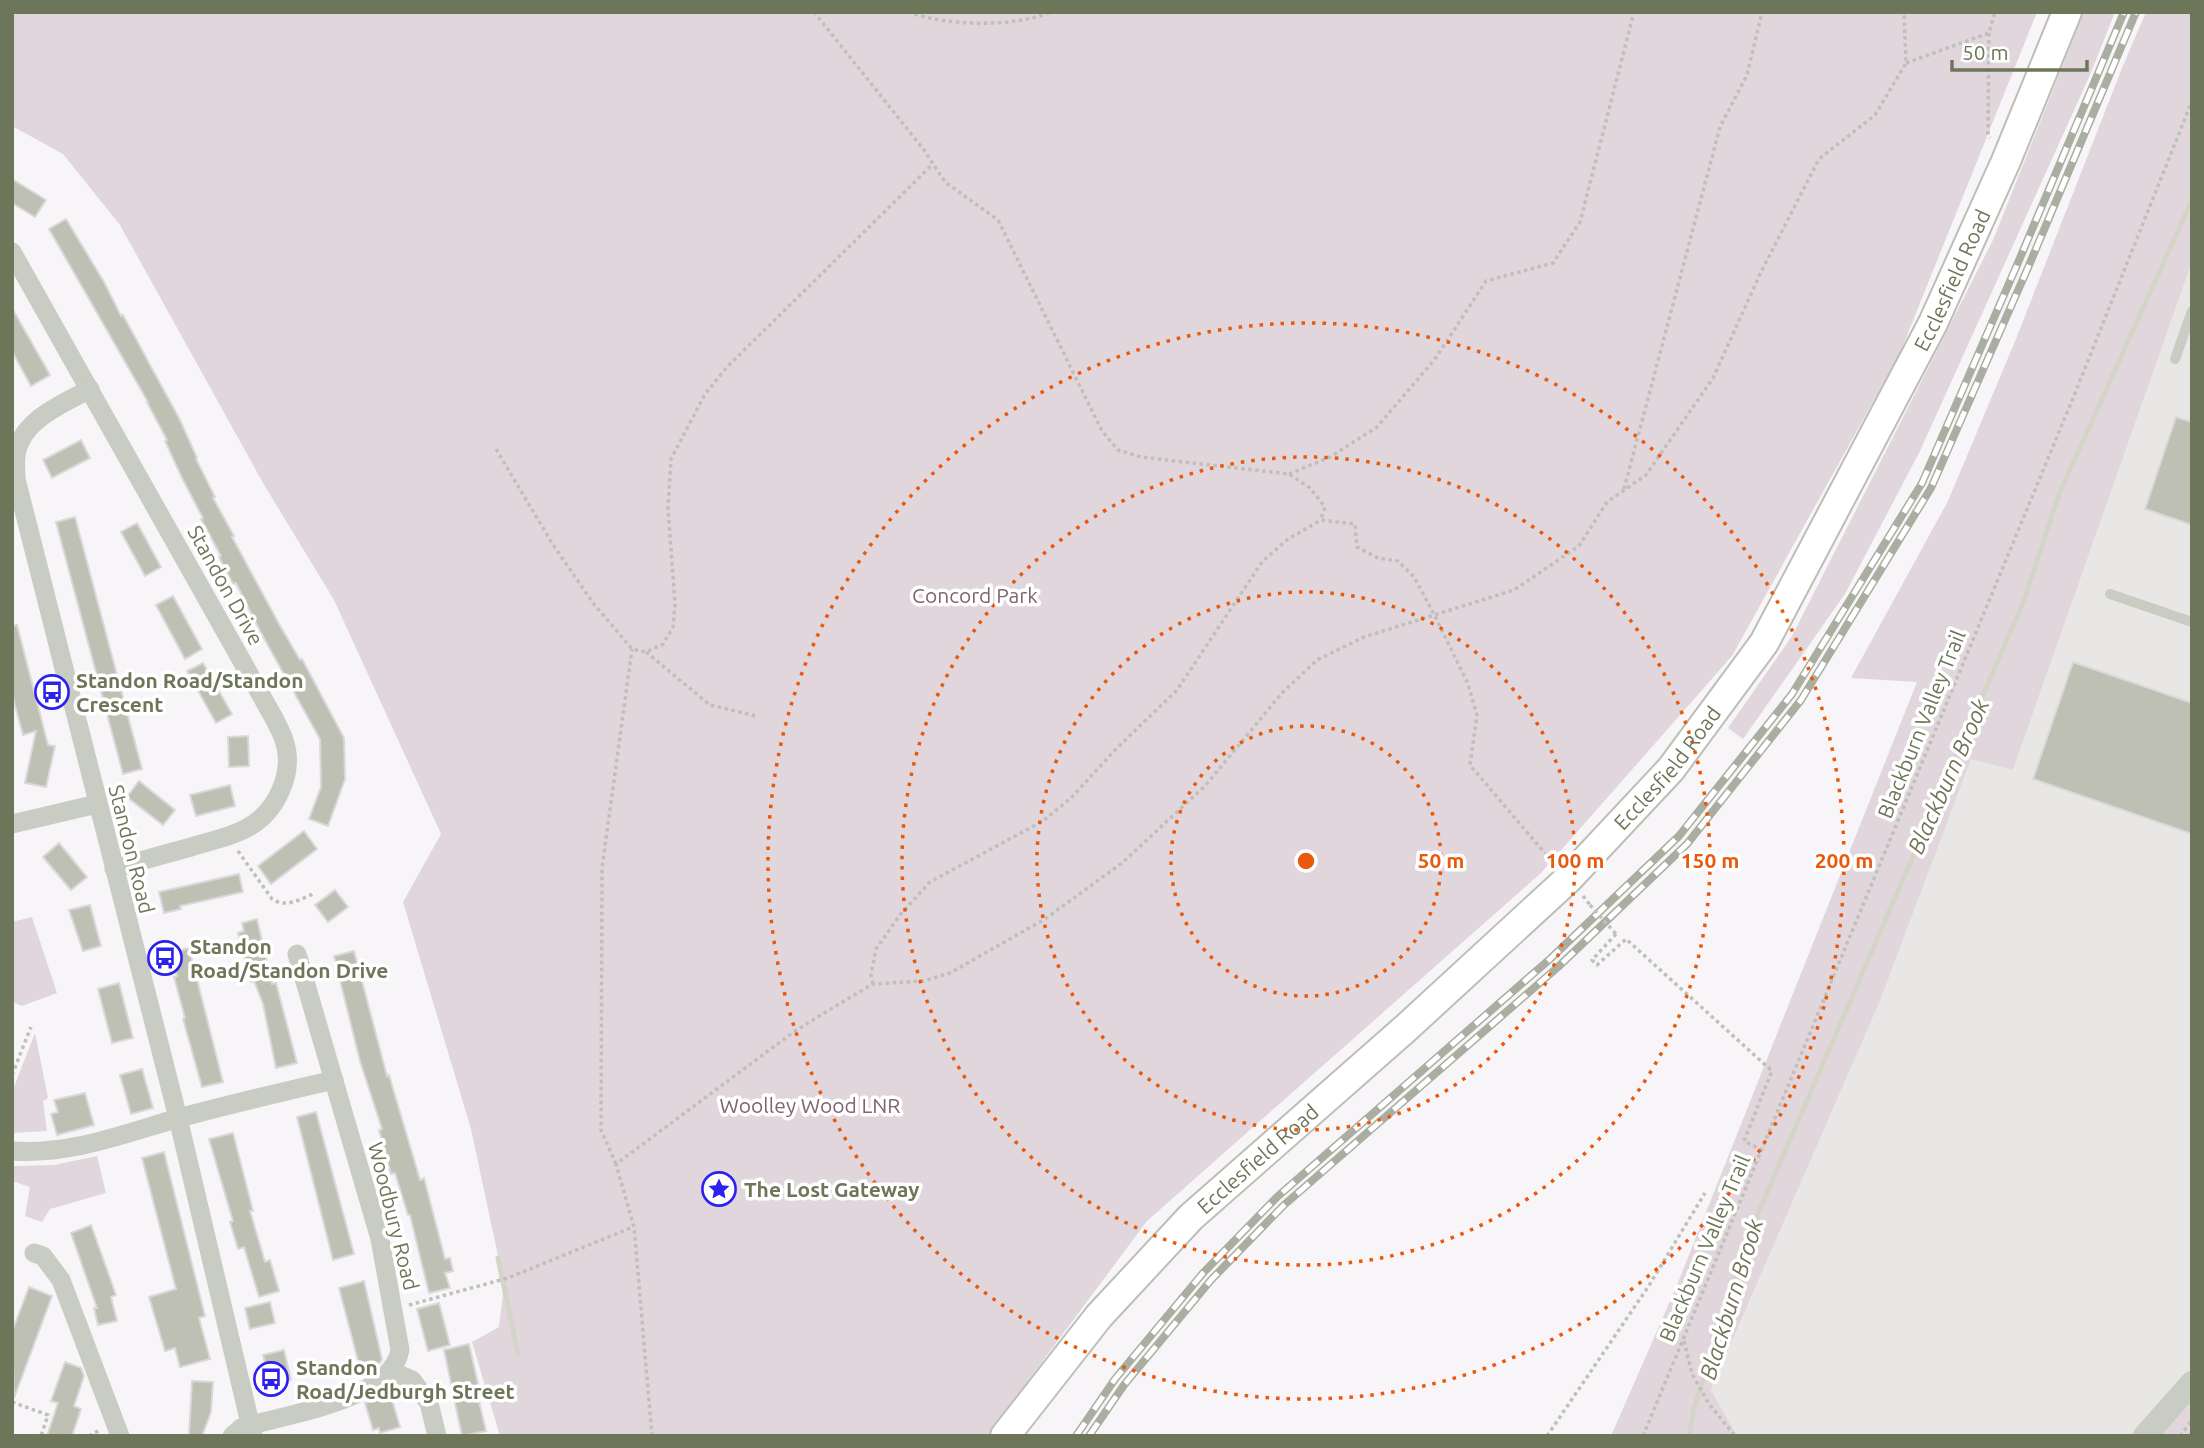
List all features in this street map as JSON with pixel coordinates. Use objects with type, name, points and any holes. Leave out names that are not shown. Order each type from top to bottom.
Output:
[{"type":"main road","name":"Ecclesfield Road","points":[[1005,1436],[1098,1316],[1191,1217],[1406,1028],[1568,879],[1671,769],[1764,643],[1933,323],[2006,161],[2067,12]]},
{"type":"street","name":"Standon Drive","points":[[12,253],[284,740],[287,756],[282,787],[275,801],[266,814],[248,827],[114,869]]},
{"type":"street","name":"Standon Road","points":[[90,389],[41,416],[28,428],[16,455],[16,478],[178,1118],[252,1430]]},
{"type":"street","points":[[12,824],[97,804]]},
{"type":"street","name":"Woodbury Road","points":[[297,954],[380,1239],[400,1350],[398,1362],[391,1371]]},
{"type":"street","points":[[12,1151],[74,1148],[178,1118],[334,1080]]},
{"type":"street","points":[[34,1253],[43,1256],[61,1280],[120,1436]]},
{"type":"street","points":[[232,1436],[241,1428],[252,1430],[335,1402],[370,1387],[391,1371],[412,1380],[429,1403],[437,1436]]},
{"type":"street","points":[[2145,1436],[2192,1383]]},
{"type":"lane","points":[[2175,359],[2192,311]]},
{"type":"lane","points":[[2109,594],[2192,622]]},
{"type":"path","points":[[814,12],[946,183],[998,220],[1102,431],[1118,450],[1141,457],[1289,474],[1310,488],[1325,507],[1321,520]]},
{"type":"path","points":[[908,12],[927,19],[987,24],[1051,12]]},
{"type":"path","points":[[1289,474],[1331,457],[1377,427],[1435,359],[1486,281],[1553,263],[1580,222],[1634,12]]},
{"type":"path","points":[[1624,491],[1720,127],[1747,75],[1762,12]]},
{"type":"path","points":[[616,1164],[795,1031],[873,984],[923,981],[950,973],[1045,919],[1122,863],[1206,786],[1282,693],[1317,660],[1364,637],[1514,590],[1579,547],[1607,502],[1646,475],[1713,378],[1760,272],[1819,159],[1875,115],[1906,63],[1904,12]]},
{"type":"path","points":[[1995,12],[1989,33],[1988,135],[2006,161]]},
{"type":"path","points":[[1906,63],[1989,33]]},
{"type":"path","name":"Blackburn Valley Trail","points":[[1643,1436],[2071,403],[2192,101]]},
{"type":"path","points":[[646,652],[663,644],[673,627],[675,604],[668,508],[671,459],[705,394],[727,367],[933,164]]},
{"type":"path","points":[[496,449],[566,564],[593,603],[632,649],[646,652],[710,705],[756,716]]},
{"type":"path","points":[[873,984],[870,975],[876,949],[900,915],[930,882],[1043,821],[1071,798],[1116,749],[1177,690],[1262,562],[1288,539],[1321,520],[1355,524],[1357,547],[1378,558],[1398,561],[1413,577],[1468,684],[1477,715],[1470,765],[1568,879]]},
{"type":"path","points":[[632,649],[602,868],[601,1130],[616,1164],[634,1227],[653,1436]]},
{"type":"path","points":[[228,835],[272,899],[279,904],[292,903],[313,894]]},
{"type":"path","points":[[1590,905],[1616,934],[1592,960],[1597,965],[1626,939],[1772,1071],[1744,1141],[1762,1150]]},
{"type":"path","points":[[12,1075],[31,1027]]},
{"type":"path","points":[[1547,1436],[1648,1287],[1705,1194]]},
{"type":"path","points":[[393,1309],[508,1278],[634,1227]]},
{"type":"path","points":[[1684,1339],[1692,1374],[1709,1404],[1735,1436]]},
{"type":"path","points":[[12,1402],[48,1415],[41,1436]]},
{"type":"path","points":[[2180,1436],[2192,1420]]},
{"type":"shaded area","points":[[2192,262],[2192,1402],[2161,1436],[1737,1436],[1711,1391],[1880,1001],[1971,758],[2013,770]]},
{"type":"green space","name":"Concord Park","points":[[12,12],[2037,12],[1900,353],[1732,656],[1541,873],[1147,1221],[987,1436],[500,1436],[472,1342],[499,1327],[504,1284],[471,1129],[403,902],[441,834],[334,600],[263,483],[120,225],[63,154],[12,126]]},
{"type":"green space","points":[[2084,12],[2115,12],[2090,75],[1920,451],[1845,594],[1743,739],[1728,728],[1792,636],[1993,240]]},
{"type":"green space","points":[[2146,12],[2192,12],[2192,262],[2013,770],[1971,759],[1880,1001],[1711,1390],[1737,1436],[1611,1436],[1677,1285],[1917,682],[1851,678],[1948,501],[2016,339]]},
{"type":"green space","points":[[32,917],[57,993],[22,1006],[12,1002],[12,922]]},
{"type":"green space","points":[[35,1033],[48,1098],[43,1101],[47,1131],[12,1133],[12,1092]]},
{"type":"green space","points":[[97,1156],[106,1193],[50,1209],[42,1222],[25,1216],[30,1187],[12,1181],[12,1166],[54,1165]]},
{"type":"green space","points":[[2192,1402],[2192,1436],[2161,1436]]},
{"type":"building","points":[[12,179],[46,200],[35,217],[12,203]]},
{"type":"building","points":[[66,219],[121,316],[123,315],[180,420],[215,497],[213,498],[234,536],[232,537],[344,738],[345,779],[328,826],[309,819],[321,787],[320,739],[236,583],[233,584],[219,557],[221,556],[201,519],[203,518],[148,402],[49,229]]},
{"type":"building","points":[[12,308],[50,375],[31,386],[12,351]]},
{"type":"building","points":[[2176,417],[2192,422],[2192,525],[2145,509]]},
{"type":"building","points":[[81,440],[90,458],[52,478],[43,460]]},
{"type":"building","points":[[75,517],[142,769],[123,774],[56,522]]},
{"type":"building","points":[[137,523],[161,567],[145,576],[121,532]]},
{"type":"building","points":[[173,596],[202,649],[185,659],[156,605]]},
{"type":"building","points":[[17,625],[48,745],[55,746],[46,787],[25,783],[36,731],[23,735],[12,694],[12,626]]},
{"type":"building","points":[[2073,662],[2192,703],[2192,834],[2033,779]]},
{"type":"building","points":[[203,663],[232,714],[216,723],[187,671]]},
{"type":"building","points":[[248,736],[249,766],[229,767],[228,737]]},
{"type":"building","points":[[139,781],[175,810],[163,825],[127,797]]},
{"type":"building","points":[[230,785],[235,806],[196,816],[190,795]]},
{"type":"building","points":[[304,831],[317,849],[271,884],[258,866]]},
{"type":"building","points":[[59,843],[87,877],[71,890],[43,857]]},
{"type":"building","points":[[239,874],[243,892],[180,906],[181,909],[164,913],[159,892]]},
{"type":"building","points":[[335,890],[348,907],[328,922],[315,905]]},
{"type":"building","points":[[90,905],[101,946],[83,951],[69,910]]},
{"type":"building","points":[[257,919],[272,984],[276,983],[297,1063],[276,1068],[263,1004],[254,981],[251,982],[238,933],[244,931],[242,923]]},
{"type":"building","points":[[189,948],[223,1082],[202,1087],[183,1019],[185,1018],[174,977],[177,976],[171,953]]},
{"type":"building","points":[[354,951],[387,1076],[389,1075],[420,1180],[424,1178],[445,1259],[450,1258],[453,1271],[445,1273],[450,1288],[429,1293],[410,1215],[395,1173],[391,1174],[379,1130],[382,1129],[360,1061],[334,956]]},
{"type":"building","points":[[119,983],[133,1038],[112,1043],[98,989]]},
{"type":"building","points":[[142,1069],[153,1108],[131,1114],[120,1075]]},
{"type":"building","points":[[85,1093],[94,1125],[57,1135],[51,1114],[58,1112],[54,1100]]},
{"type":"building","points":[[316,1112],[354,1254],[333,1260],[297,1117]]},
{"type":"building","points":[[233,1133],[253,1211],[250,1211],[265,1262],[270,1260],[279,1291],[259,1297],[244,1247],[238,1249],[230,1222],[233,1221],[209,1139]]},
{"type":"building","points":[[164,1152],[205,1316],[199,1318],[210,1359],[180,1367],[175,1348],[165,1351],[149,1297],[176,1289],[142,1158]]},
{"type":"building","points":[[91,1225],[116,1295],[111,1297],[117,1321],[98,1325],[94,1308],[97,1308],[71,1233]]},
{"type":"building","points":[[364,1281],[382,1359],[380,1363],[360,1368],[339,1288]]},
{"type":"building","points":[[29,1287],[52,1296],[14,1398],[12,1332]]},
{"type":"building","points":[[270,1302],[275,1323],[250,1329],[245,1308]]},
{"type":"building","points":[[439,1303],[450,1345],[428,1351],[417,1309]]},
{"type":"building","points":[[469,1344],[486,1431],[462,1436],[444,1350]]},
{"type":"building","points":[[284,1350],[291,1380],[270,1385],[263,1355]]},
{"type":"building","points":[[65,1362],[81,1368],[84,1376],[74,1406],[81,1409],[72,1436],[47,1436],[58,1403],[51,1401]]},
{"type":"building","points":[[192,1381],[213,1382],[211,1412],[202,1436],[189,1436]]},
{"type":"building","points":[[391,1396],[400,1427],[380,1433],[379,1428],[373,1430],[365,1403]]},
{"type":"waterway","name":"Blackburn Brook","points":[[1689,1436],[1694,1408],[1750,1232],[2023,603],[2059,494],[2192,200]]},
{"type":"waterway","points":[[498,1258],[518,1354]]},
{"type":"railway","points":[[1076,1436],[1115,1379],[1203,1273],[1277,1197],[1550,959],[1679,836],[1792,694],[1922,483],[2124,12]]},
{"type":"railway","points":[[1089,1436],[1124,1385],[1211,1280],[1284,1205],[1558,967],[1687,844],[1801,700],[1931,488],[2136,12]]},
{"type":"place","name":"Standon Road/Standon Crescent","points":[[52,692]]},
{"type":"place","name":"Standon Road/Standon Drive","points":[[165,958]]},
{"type":"place","name":"The Lost Gateway","points":[[719,1189]]},
{"type":"place","name":"Standon Road/Jedburgh Street","points":[[271,1379]]},
{"type":"park label","name":"Woolley Wood LNR","points":[[810,1105]]}]
